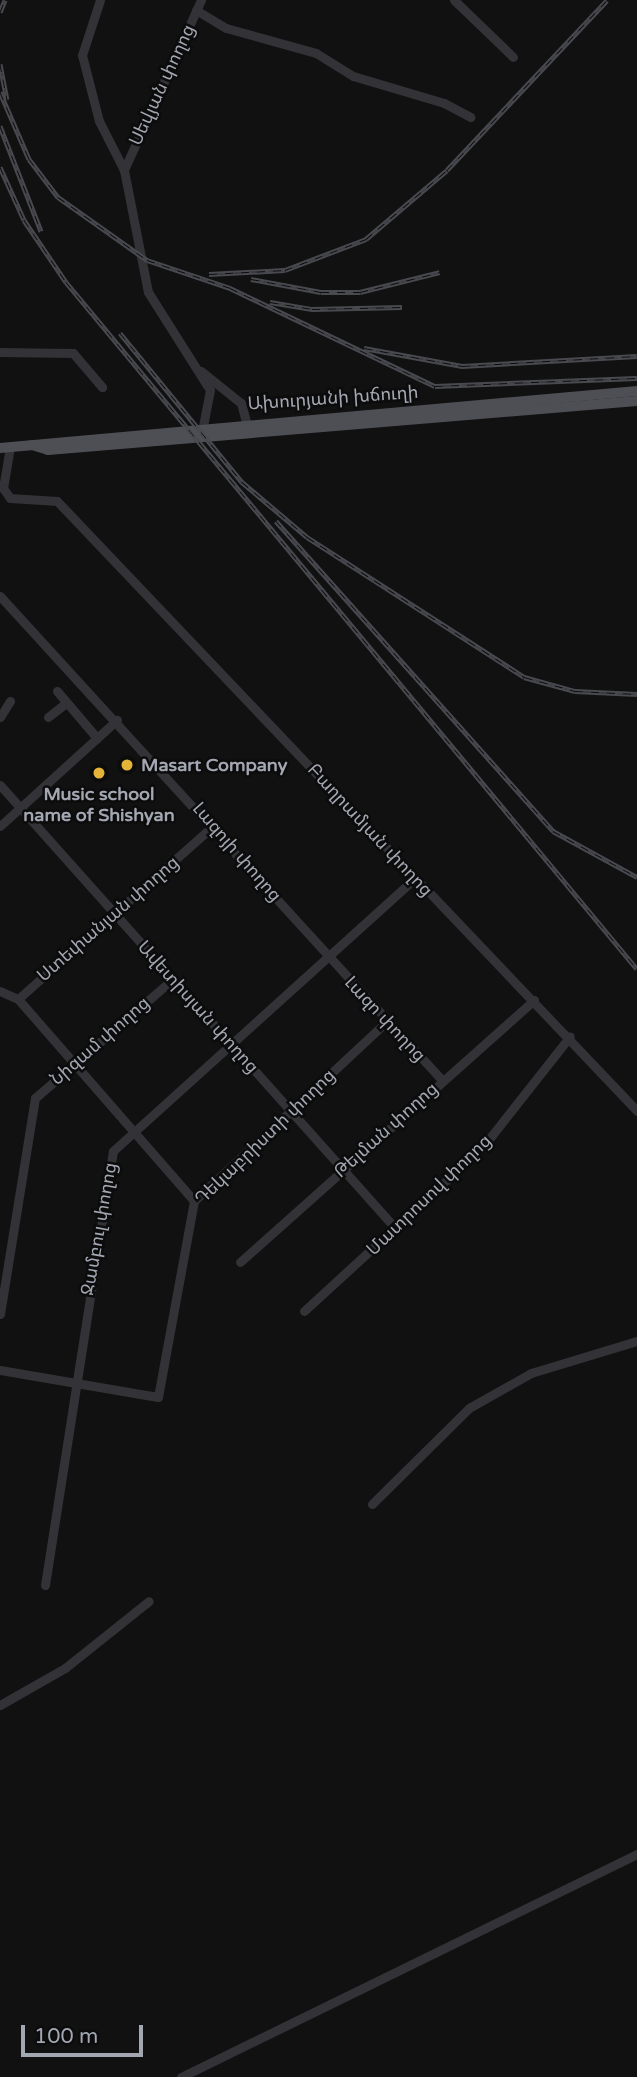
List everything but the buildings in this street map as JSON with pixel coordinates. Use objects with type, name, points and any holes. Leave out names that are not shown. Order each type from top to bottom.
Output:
[{"type":"main road","name":"Ախուրյանի խճուղի","points":[[32,445],[48,450],[250,426],[637,391]]},
{"type":"main road","name":"Ախուրյանի խճուղի","points":[[5,447],[204,425],[250,426],[637,401]]},
{"type":"street","name":"Սեվյան փողոց","points":[[100,0],[82,55],[99,121],[124,170],[148,292],[197,368],[212,399],[204,425]]},
{"type":"street","name":"Սեվյան փողոց","points":[[124,170],[201,0]]},
{"type":"street","points":[[454,0],[513,58]]},
{"type":"street","points":[[196,10],[226,28],[316,54],[353,76],[444,103],[470,117]]},
{"type":"street","points":[[0,352],[74,353],[102,387]]},
{"type":"street","name":"Սեվյան փողոց","points":[[197,368],[241,403],[250,426]]},
{"type":"street","name":"Բաղրամյան փողոց","points":[[5,447],[4,488],[10,498],[57,501],[415,878],[570,1036],[637,1111]]},
{"type":"street","name":"Լազոյի փողոց","points":[[0,596],[214,825],[328,957]]},
{"type":"street","points":[[57,691],[97,738]]},
{"type":"street","points":[[0,717],[9,701]]},
{"type":"street","points":[[48,717],[66,703]]},
{"type":"street","points":[[0,826],[117,720]]},
{"type":"street","name":"Ավետիսյան փողոց","points":[[0,785],[396,1229]]},
{"type":"street","name":"Ստեփանյան փողոց","points":[[18,999],[214,825]]},
{"type":"street","name":"Ջամբուլ փողոց","points":[[45,1585],[73,1382],[113,1150],[131,1129],[415,878]]},
{"type":"street","name":"Լազո փողոց","points":[[328,957],[442,1080]]},
{"type":"street","name":"Նիզամ փողոց","points":[[0,1314],[35,1098],[71,1063],[173,979]]},
{"type":"street","points":[[3,988],[18,999],[194,1201]]},
{"type":"street","name":"Թելման փողոց","points":[[240,1262],[534,1000]]},
{"type":"street","name":"Դեկաբրիստի փողոց","points":[[73,1382],[158,1397],[194,1201],[387,1021]]},
{"type":"street","name":"Մատրոսով փողոց","points":[[304,1311],[481,1148],[570,1036]]},
{"type":"street","points":[[372,1504],[469,1408],[531,1373],[637,1341]]},
{"type":"street","points":[[0,1370],[73,1382]]},
{"type":"street","points":[[0,1706],[65,1668],[149,1601]]},
{"type":"street","points":[[181,2077],[637,1854]]},
{"type":"railway","points":[[0,12],[5,0]]},
{"type":"railway","points":[[209,274],[285,270],[366,239],[447,170],[607,0]]},
{"type":"railway","points":[[0,64],[7,99]]},
{"type":"railway","points":[[0,92],[29,159],[58,197],[147,260],[230,288],[435,386],[637,378]]},
{"type":"railway","points":[[0,126],[41,231]]},
{"type":"railway","points":[[0,167],[24,220],[66,282],[637,969]]},
{"type":"railway","points":[[251,279],[321,292],[360,292],[440,272]]},
{"type":"railway","points":[[270,302],[312,309],[402,307]]},
{"type":"railway","points":[[120,333],[242,482],[307,537],[524,677],[575,691],[637,694]]},
{"type":"railway","points":[[364,348],[462,366],[637,356]]},
{"type":"railway","points":[[276,521],[553,831],[637,877]]},
{"type":"place","name":"Masart Company","points":[[127,765]]},
{"type":"place","name":"Music school name of Shishyan","points":[[99,773]]}]
